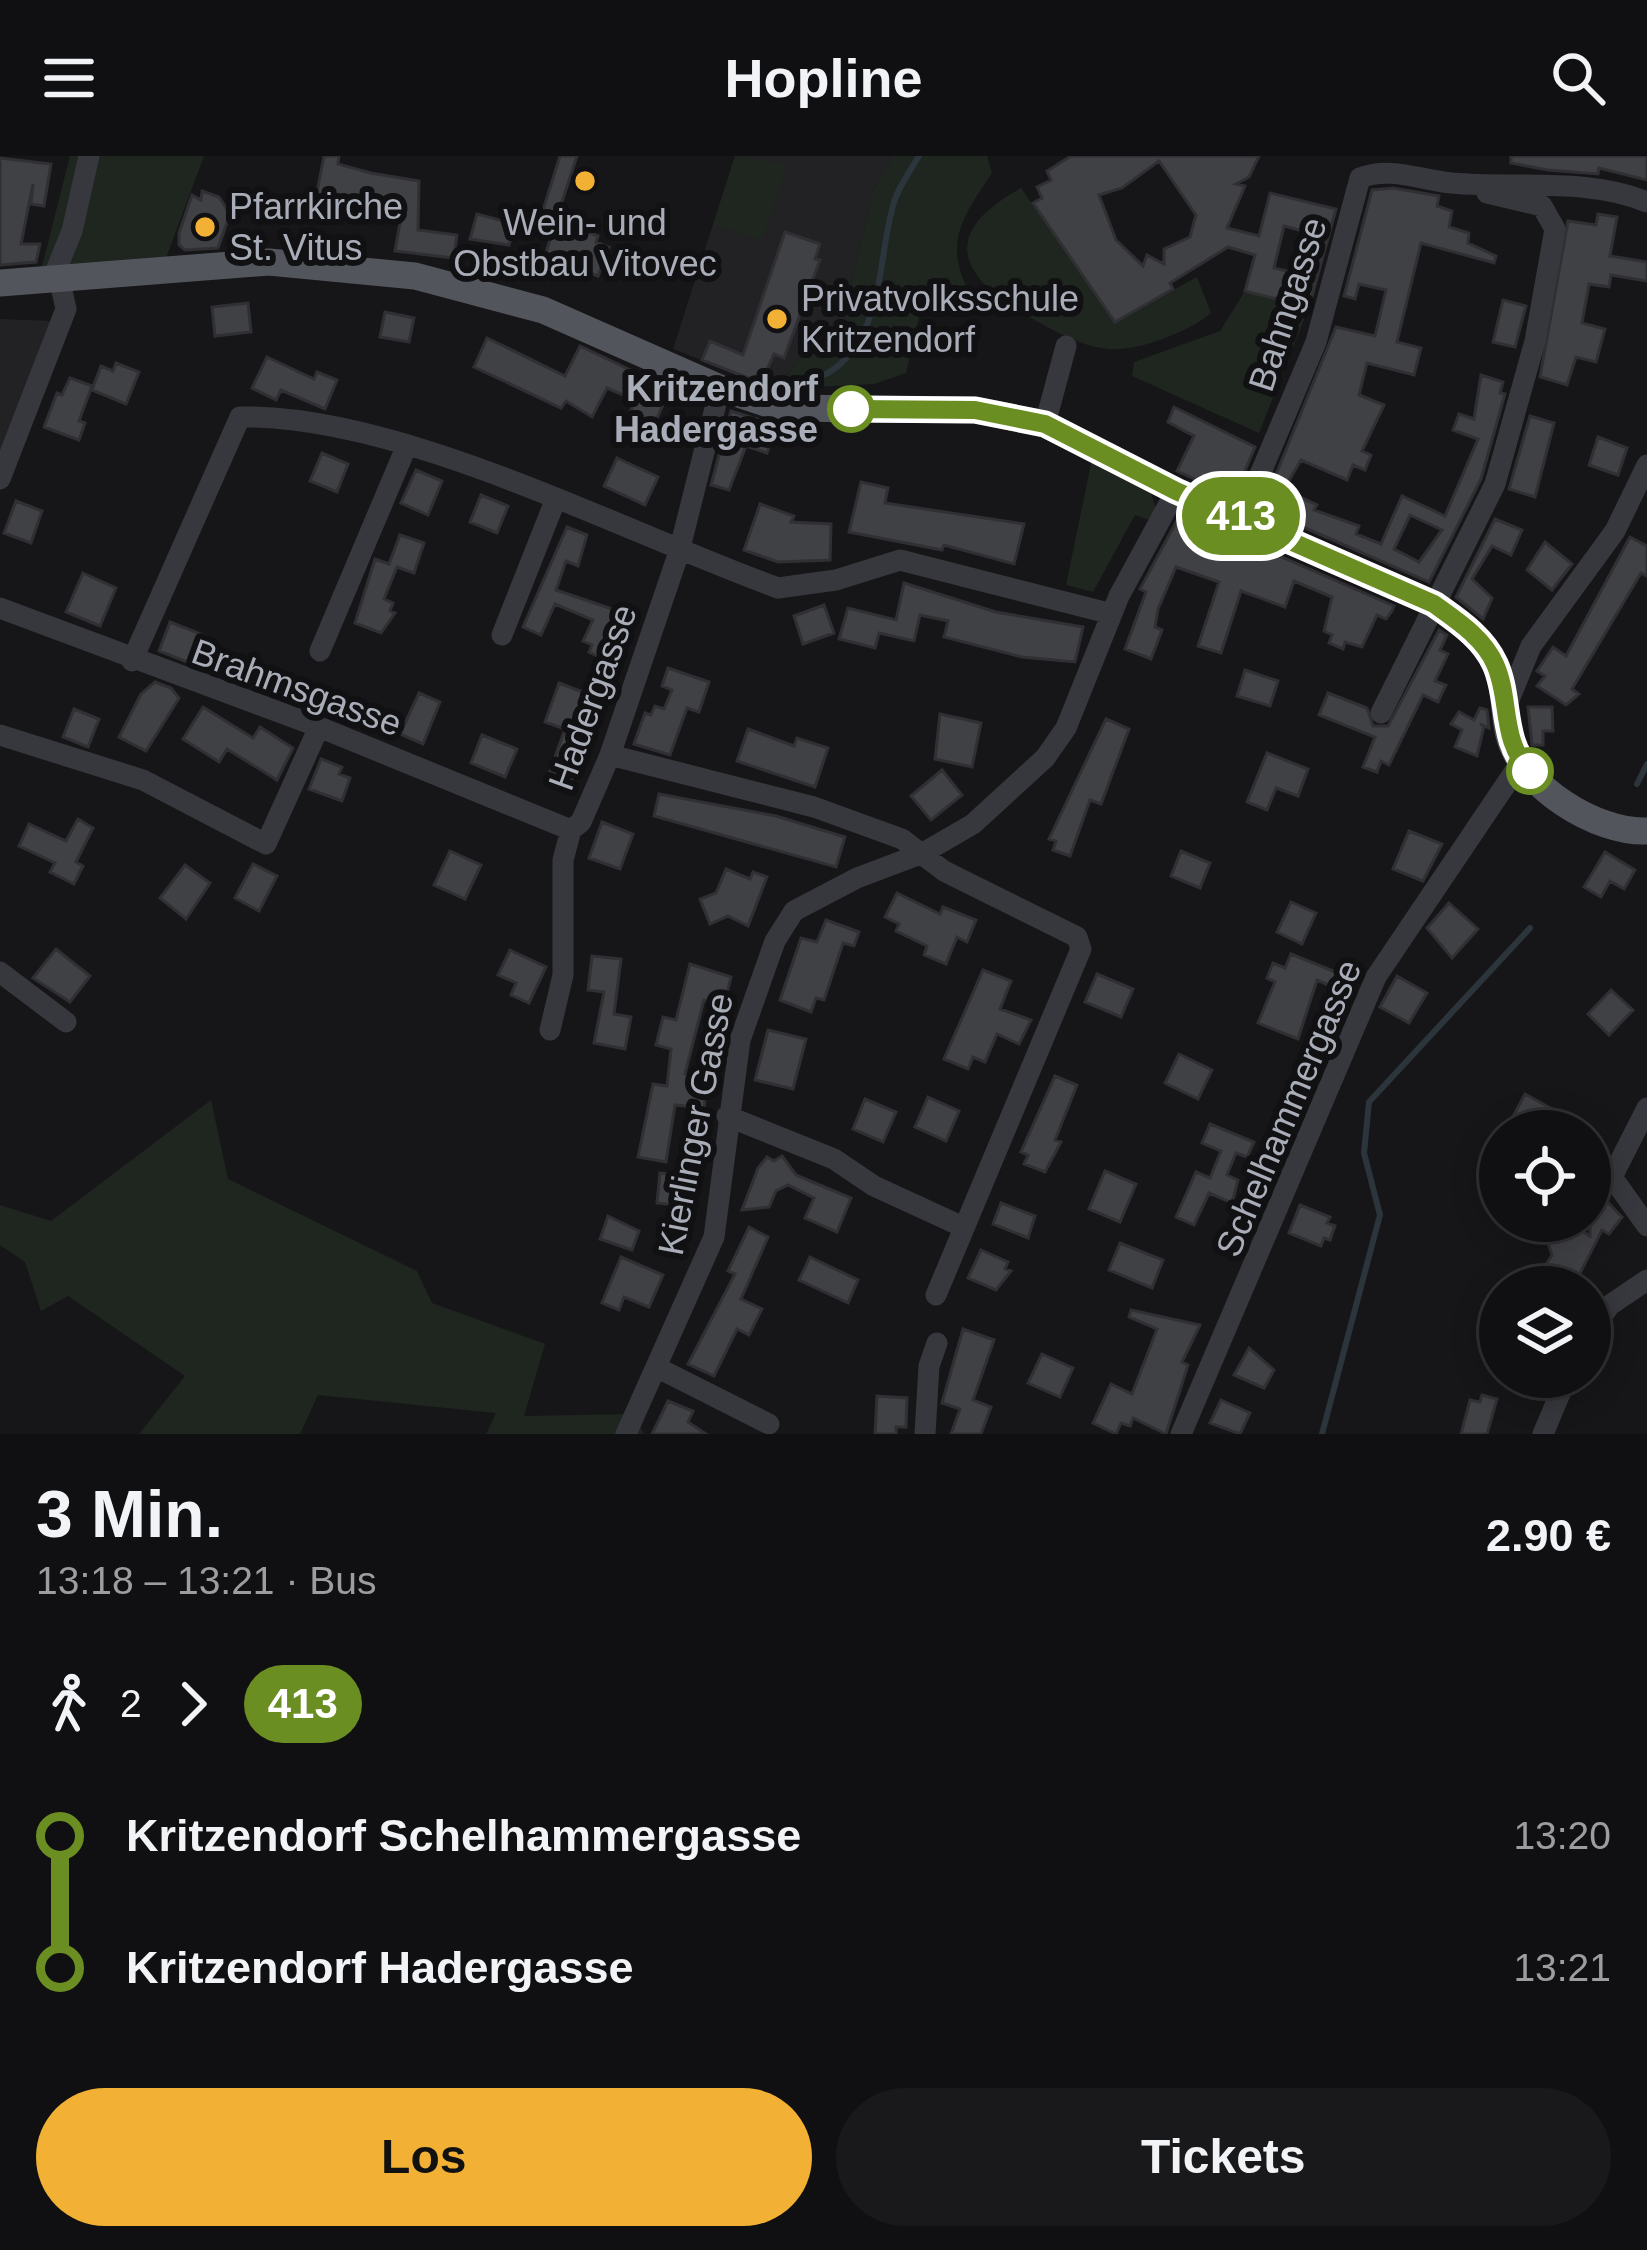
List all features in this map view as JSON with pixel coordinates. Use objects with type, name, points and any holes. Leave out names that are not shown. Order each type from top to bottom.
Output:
[{"type":"main road","points":[[0,283],[60,282],[269,262],[416,276],[543,310],[720,388],[781,408],[975,410],[1045,424],[1176,491],[1434,604],[1485,649],[1497,670],[1509,736],[1521,762],[1589,818],[1636,832]]},
{"type":"street","points":[[0,478],[66,309],[56,268],[72,230],[89,156]]},
{"type":"street","name":"Bahngasse","points":[[1242,517],[1316,342],[1360,178],[1376,171],[1452,183],[1617,191],[1647,202]]},
{"type":"street","points":[[1381,713],[1495,484],[1534,341],[1555,229],[1542,206],[1452,183]]},
{"type":"street","points":[[1045,424],[1066,346]]},
{"type":"street","name":"Hadergasse","points":[[550,1030],[562,975],[563,860],[571,830],[581,821],[610,755],[680,552],[720,388]]},
{"type":"street","points":[[132,661],[240,417],[286,416],[407,445],[778,589],[836,580],[901,560],[1112,614]]},
{"type":"street","points":[[320,651],[407,445]]},
{"type":"street","points":[[1506,707],[1531,646],[1615,531],[1647,465]]},
{"type":"street","name":"Kierlinger Gasse","points":[[630,1424],[714,1237],[740,1040],[758,978],[794,911],[857,878],[923,853],[973,824],[1045,758],[1066,728],[1112,614],[1176,491]]},
{"type":"street","points":[[502,635],[555,501]]},
{"type":"street","name":"Brahmsgasse","points":[[0,608],[320,728],[571,830]]},
{"type":"street","points":[[0,735],[143,780],[266,844],[320,728]]},
{"type":"street","points":[[610,755],[814,807],[902,839],[944,871],[1066,928],[1081,949],[961,1226],[937,1294]]},
{"type":"street","name":"Schelhammergasse","points":[[1181,1434],[1376,977],[1521,762]]},
{"type":"street","points":[[0,972],[66,1022]]},
{"type":"street","points":[[1647,1108],[1612,1177],[1647,1226]]},
{"type":"street","points":[[727,1116],[834,1159],[874,1186],[961,1226]]},
{"type":"street","points":[[1611,1303],[1647,1280]]},
{"type":"street","points":[[925,1434],[929,1366],[937,1343]]},
{"type":"street","points":[[656,1367],[770,1424]]},
{"type":"street","points":[[1543,1434],[1558,1398]]},
{"type":"shaded area","points":[[70,156],[204,156],[165,261],[41,270]]},
{"type":"shaded area","points":[[735,156],[892,156],[873,191],[840,330],[810,346],[776,389],[673,349]]},
{"type":"shaded area","points":[[735,156],[788,164],[762,240],[713,225]]},
{"type":"shaded area","points":[[892,156],[987,156],[992,173],[966,215],[957,242],[968,289],[928,279],[906,373],[874,384],[776,389],[810,346],[840,330],[873,191]]},
{"type":"shaded area","points":[[1021,188],[1115,322],[1197,277],[1211,313],[1162,339],[1108,349],[1068,337],[1007,303],[974,271],[969,239],[977,222],[994,205]]},
{"type":"shaded area","points":[[1245,291],[1309,307],[1259,433],[1132,376],[1134,362],[1220,331]]},
{"type":"shaded area","points":[[0,319],[53,321],[0,450]]},
{"type":"shaded area","points":[[1092,459],[1150,490],[1156,509],[1150,520],[1135,515],[1093,592],[1066,585]]},
{"type":"shaded area","points":[[211,1100],[228,1179],[417,1271],[432,1303],[545,1344],[524,1416],[633,1414],[644,1434],[486,1434],[496,1413],[318,1395],[300,1434],[139,1434],[185,1376],[68,1296],[41,1311],[25,1262],[0,1245],[0,1205],[51,1221]]},
{"type":"building","points":[[324,156],[339,156],[338,164],[371,173],[419,181],[418,230],[457,235],[454,258],[395,251],[401,217],[315,202]]},
{"type":"building","points":[[560,156],[577,156],[558,214],[543,210]]},
{"type":"building","points":[[1071,156],[1259,156],[1249,177],[1236,184],[1245,186],[1227,228],[1259,236],[1270,193],[1336,209],[1309,307],[1245,291],[1255,255],[1228,247],[1170,283],[1173,289],[1115,322],[1033,203],[1042,198],[1037,187],[1051,180],[1047,171]],"holes":[[[1159,161],[1196,215],[1190,237],[1164,249],[1164,264],[1147,255],[1143,266],[1116,240],[1099,195],[1122,188]],[[1284,226],[1321,236],[1311,277],[1274,268]]]},
{"type":"building","points":[[1511,156],[1647,156],[1647,180],[1599,168],[1598,174],[1548,170],[1511,163]]},
{"type":"building","points":[[0,158],[51,164],[44,206],[31,204],[33,184],[21,244],[40,244],[36,262],[0,265]]},
{"type":"building","points":[[1393,188],[1439,196],[1437,206],[1452,211],[1449,227],[1469,233],[1468,243],[1496,256],[1494,263],[1421,243],[1397,342],[1421,348],[1414,375],[1367,363],[1359,395],[1384,405],[1362,451],[1371,455],[1365,470],[1353,465],[1347,480],[1301,460],[1284,489],[1317,505],[1314,510],[1359,526],[1356,534],[1381,544],[1402,496],[1445,516],[1478,439],[1453,430],[1459,414],[1474,419],[1481,375],[1503,382],[1500,393],[1505,394],[1481,479],[1429,582],[1262,509],[1336,327],[1375,336],[1386,290],[1359,284],[1355,299],[1344,296],[1372,190]],"holes":[[[1410,515],[1442,530],[1419,562],[1394,549]]]},
{"type":"building","name":"Pfarrkirche St. Vitus","points":[[202,191],[219,197],[230,214],[218,248],[185,250],[179,245],[179,233],[192,195],[201,200]]},
{"type":"building","points":[[477,214],[515,224],[509,245],[470,239]]},
{"type":"building","points":[[1598,214],[1617,217],[1610,256],[1647,262],[1647,281],[1611,275],[1609,287],[1589,284],[1582,323],[1605,329],[1596,362],[1576,357],[1567,385],[1540,377],[1568,221],[1596,225]]},
{"type":"building","points":[[556,220],[598,236],[596,242],[609,247],[598,276],[545,256]]},
{"type":"building","name":"Privatvolksschule Kritzendorf","points":[[785,232],[820,244],[815,259],[820,260],[784,358],[774,354],[761,383],[702,360],[710,341],[743,355]]},
{"type":"building","points":[[1503,300],[1526,306],[1515,347],[1493,342]]},
{"type":"building","points":[[248,303],[251,332],[215,336],[212,307]]},
{"type":"building","points":[[385,312],[414,318],[409,342],[380,337]]},
{"type":"building","points":[[487,338],[565,376],[580,346],[670,389],[653,427],[628,417],[635,400],[607,388],[592,417],[566,401],[561,408],[474,367]]},
{"type":"building","points":[[267,357],[314,379],[317,372],[337,380],[325,409],[281,390],[276,400],[252,388]]},
{"type":"building","points":[[116,363],[139,372],[126,404],[92,390],[101,366],[113,371]]},
{"type":"building","points":[[70,378],[92,386],[79,421],[85,423],[79,440],[44,427],[57,393],[62,395]]},
{"type":"building","points":[[1174,407],[1255,447],[1234,497],[1177,471],[1194,436],[1168,422]]},
{"type":"building","points":[[731,411],[776,425],[767,453],[746,446],[729,490],[711,485]]},
{"type":"building","points":[[1530,416],[1554,423],[1535,497],[1509,489]]},
{"type":"building","points":[[1598,437],[1627,448],[1618,475],[1589,465]]},
{"type":"building","points":[[322,453],[348,464],[337,492],[310,481]]},
{"type":"building","points":[[617,458],[658,477],[645,505],[604,486]]},
{"type":"building","points":[[416,470],[442,481],[428,515],[401,503]]},
{"type":"building","points":[[861,482],[888,488],[885,503],[1024,524],[1014,564],[944,545],[942,550],[849,532]]},
{"type":"building","points":[[481,495],[508,506],[497,533],[470,522]]},
{"type":"building","points":[[16,501],[42,511],[31,543],[4,533]]},
{"type":"building","points":[[760,504],[794,516],[791,522],[831,524],[830,560],[778,562],[744,550]]},
{"type":"building","points":[[1181,513],[1394,606],[1392,611],[1386,619],[1377,615],[1362,647],[1345,642],[1343,649],[1329,643],[1332,635],[1324,631],[1332,597],[1294,581],[1285,607],[1241,591],[1221,653],[1198,646],[1219,582],[1176,567],[1158,609],[1155,627],[1162,630],[1151,659],[1125,649],[1146,592],[1140,589]]},
{"type":"building","points":[[1495,519],[1522,530],[1511,555],[1492,546],[1472,579],[1492,598],[1483,619],[1456,597]]},
{"type":"building","points":[[567,527],[587,535],[578,566],[566,561],[556,590],[618,611],[614,621],[628,627],[616,654],[607,650],[603,659],[589,652],[592,645],[583,641],[593,620],[555,604],[541,635],[523,627]]},
{"type":"building","points":[[400,535],[424,543],[414,573],[397,567],[384,599],[393,603],[390,611],[395,613],[381,633],[355,623],[375,559],[389,564]]},
{"type":"building","points":[[1630,537],[1647,546],[1647,576],[1641,573],[1572,689],[1579,694],[1566,705],[1537,686],[1545,676],[1537,671],[1553,647],[1566,656]]},
{"type":"building","points":[[1545,542],[1572,564],[1552,590],[1527,570]]},
{"type":"building","points":[[83,573],[116,588],[100,626],[66,612]]},
{"type":"building","points":[[904,583],[996,612],[1083,627],[1075,662],[1022,657],[944,637],[948,621],[920,615],[914,641],[879,633],[875,648],[839,639],[848,608],[896,620]]},
{"type":"building","points":[[824,605],[834,633],[803,644],[794,616]]},
{"type":"building","points":[[170,622],[206,636],[195,665],[159,651]]},
{"type":"building","points":[[1439,630],[1447,635],[1440,650],[1448,654],[1435,681],[1446,685],[1438,702],[1423,695],[1389,765],[1381,761],[1377,772],[1363,767],[1375,737],[1319,715],[1328,693],[1367,708],[1373,726],[1388,726]]},
{"type":"building","points":[[668,668],[709,682],[699,712],[687,708],[670,755],[634,744],[645,713],[651,715],[655,706],[664,709],[672,690],[662,686]]},
{"type":"building","points":[[1245,670],[1278,681],[1270,706],[1237,696]]},
{"type":"building","points":[[155,682],[171,688],[179,698],[146,751],[119,737],[141,694]]},
{"type":"building","points":[[559,683],[598,698],[572,779],[550,771],[565,729],[545,722]]},
{"type":"building","points":[[419,693],[440,702],[423,744],[400,734]]},
{"type":"building","points":[[203,707],[253,738],[260,727],[293,748],[277,780],[227,749],[219,762],[183,739]]},
{"type":"building","points":[[1528,707],[1552,707],[1553,731],[1543,731],[1543,745],[1532,745]]},
{"type":"building","points":[[1480,708],[1487,710],[1489,728],[1480,724],[1484,726],[1477,756],[1455,747],[1462,730],[1451,724],[1459,712],[1474,720]]},
{"type":"building","points":[[74,709],[99,719],[88,747],[63,737]]},
{"type":"building","points":[[940,714],[981,723],[972,767],[935,759]]},
{"type":"building","points":[[1106,719],[1129,729],[1101,804],[1090,800],[1070,856],[1053,850],[1056,841],[1049,839]]},
{"type":"building","points":[[748,729],[794,746],[797,738],[828,748],[815,787],[737,761]]},
{"type":"building","points":[[482,735],[517,749],[505,777],[471,763]]},
{"type":"building","points":[[1267,753],[1308,769],[1298,796],[1276,788],[1267,810],[1247,802]]},
{"type":"building","points":[[321,759],[342,767],[339,774],[350,778],[342,801],[309,789]]},
{"type":"building","points":[[942,770],[962,795],[931,820],[911,796]]},
{"type":"building","points":[[659,794],[776,816],[845,837],[836,867],[654,816]]},
{"type":"building","points":[[78,819],[93,828],[76,862],[83,866],[74,884],[50,872],[55,863],[19,846],[29,824],[66,841]]},
{"type":"building","points":[[602,822],[633,834],[620,869],[589,858]]},
{"type":"building","points":[[1409,831],[1442,844],[1423,881],[1393,869]]},
{"type":"building","points":[[450,851],[481,865],[465,899],[434,885]]},
{"type":"building","points":[[1181,851],[1210,863],[1200,888],[1171,876]]},
{"type":"building","points":[[1605,852],[1635,870],[1624,889],[1610,881],[1601,897],[1584,887]]},
{"type":"building","points":[[253,864],[277,876],[259,911],[235,898]]},
{"type":"building","points":[[185,865],[210,883],[186,919],[160,898]]},
{"type":"building","points":[[726,869],[750,879],[753,872],[767,877],[748,926],[728,916],[710,924],[700,899],[716,893]]},
{"type":"building","points":[[897,893],[940,914],[943,907],[976,920],[967,942],[957,937],[946,964],[924,955],[927,946],[896,931],[899,924],[885,917]]},
{"type":"building","points":[[1291,902],[1316,913],[1302,944],[1277,932]]},
{"type":"building","points":[[1449,903],[1478,929],[1452,958],[1427,928]]},
{"type":"building","points":[[826,920],[859,932],[854,946],[843,943],[824,1000],[816,998],[811,1012],[780,1000],[801,938],[817,942]]},
{"type":"building","points":[[56,949],[90,976],[70,1002],[33,978]]},
{"type":"building","points":[[510,950],[546,967],[529,1003],[511,995],[516,983],[498,975]]},
{"type":"building","points":[[1291,954],[1343,975],[1345,970],[1361,975],[1352,995],[1317,980],[1298,1039],[1258,1023],[1275,982],[1267,978],[1273,963],[1285,968]]},
{"type":"building","points":[[592,956],[621,959],[614,1014],[631,1017],[625,1049],[594,1043],[604,992],[588,990]]},
{"type":"building","points":[[690,964],[731,977],[724,1005],[704,1000],[685,1074],[708,1076],[704,1108],[675,1105],[666,1162],[638,1157],[653,1084],[667,1086],[671,1049],[656,1045],[663,1017],[676,1020]]},
{"type":"building","points":[[983,970],[1011,981],[1000,1009],[1031,1020],[1019,1044],[997,1034],[985,1062],[973,1057],[968,1069],[944,1059]]},
{"type":"building","points":[[1097,974],[1133,989],[1121,1017],[1085,1002]]},
{"type":"building","points":[[1397,976],[1427,993],[1409,1023],[1380,1007]]},
{"type":"building","points":[[1611,990],[1633,1010],[1609,1035],[1588,1014]]},
{"type":"building","points":[[768,1030],[806,1039],[793,1089],[755,1080]]},
{"type":"building","points":[[1179,1054],[1212,1070],[1198,1099],[1165,1083]]},
{"type":"building","points":[[1055,1076],[1077,1085],[1055,1140],[1061,1142],[1045,1172],[1024,1164],[1028,1155],[1021,1152]]},
{"type":"building","points":[[1525,1094],[1554,1110],[1516,1110]]},
{"type":"building","points":[[928,1097],[959,1111],[946,1141],[915,1127]]},
{"type":"building","points":[[865,1099],[896,1112],[883,1142],[853,1129]]},
{"type":"building","points":[[1210,1124],[1254,1142],[1247,1157],[1236,1153],[1227,1175],[1238,1180],[1232,1203],[1209,1193],[1194,1225],[1176,1217],[1196,1172],[1210,1178],[1221,1151],[1202,1143]]},
{"type":"building","points":[[782,1156],[796,1175],[851,1198],[837,1232],[805,1218],[814,1198],[788,1185],[776,1191],[769,1207],[742,1210],[758,1168],[767,1157],[774,1161]]},
{"type":"building","points":[[1105,1171],[1136,1184],[1120,1222],[1089,1209]]},
{"type":"building","points":[[660,1173],[696,1177],[693,1207],[657,1203]]},
{"type":"building","points":[[1001,1203],[1035,1216],[1028,1238],[993,1224]]},
{"type":"building","points":[[1300,1205],[1330,1217],[1327,1223],[1335,1226],[1330,1240],[1324,1238],[1321,1246],[1289,1233]]},
{"type":"building","points":[[1611,1206],[1622,1217],[1611,1231]]},
{"type":"building","points":[[608,1216],[639,1231],[632,1250],[600,1239]]},
{"type":"building","points":[[749,1227],[768,1237],[741,1299],[762,1309],[749,1335],[737,1329],[714,1376],[688,1364],[735,1274],[728,1271]]},
{"type":"building","points":[[1548,1242],[1596,1242],[1584,1266],[1545,1266],[1552,1255]]},
{"type":"building","points":[[1120,1243],[1163,1260],[1152,1288],[1109,1270]]},
{"type":"building","points":[[981,1250],[1008,1262],[1005,1269],[1011,1271],[996,1290],[968,1278]]},
{"type":"building","points":[[621,1257],[663,1275],[649,1307],[624,1297],[619,1310],[602,1303]]},
{"type":"building","points":[[810,1257],[858,1280],[848,1303],[799,1280]]},
{"type":"building","points":[[1131,1310],[1200,1325],[1182,1362],[1188,1365],[1166,1434],[1133,1418],[1130,1426],[1121,1423],[1116,1434],[1093,1423],[1111,1384],[1132,1394],[1157,1329],[1129,1317]]},
{"type":"building","points":[[963,1329],[994,1340],[973,1400],[991,1407],[981,1434],[951,1434],[960,1409],[942,1403]]},
{"type":"building","points":[[1249,1348],[1274,1370],[1264,1388],[1234,1375]]},
{"type":"building","points":[[1042,1354],[1073,1368],[1060,1397],[1028,1383]]},
{"type":"building","points":[[877,1396],[907,1398],[906,1427],[896,1427],[896,1434],[875,1434]]},
{"type":"building","points":[[1481,1398],[1497,1399],[1487,1434],[1461,1434],[1470,1400],[1480,1402]]},
{"type":"building","points":[[1221,1400],[1250,1413],[1240,1434],[1210,1423]]},
{"type":"building","points":[[668,1401],[693,1411],[688,1422],[706,1434],[652,1434]]},
{"type":"waterway","points":[[766,392],[824,375],[859,340],[879,284],[895,200],[919,156]]},
{"type":"waterway","points":[[1637,784],[1647,764]]},
{"type":"waterway","points":[[1322,1434],[1380,1215],[1364,1153],[1369,1102],[1530,928]]},
{"type":"bus line","name":"413","points":[[851,409],[975,410],[1045,424],[1176,491],[1434,604],[1464,625],[1493,661],[1509,736],[1530,771]]},
{"type":"place","name":"Wein- und Obstbau Vitovec","points":[[585,181]]},
{"type":"place","name":"Pfarrkirche St. Vitus","points":[[205,227]]},
{"type":"place","name":"Privatvolksschule Kritzendorf","points":[[777,319]]},
{"type":"place","name":"Kritzendorf Hadergasse","points":[[851,409]]}]
